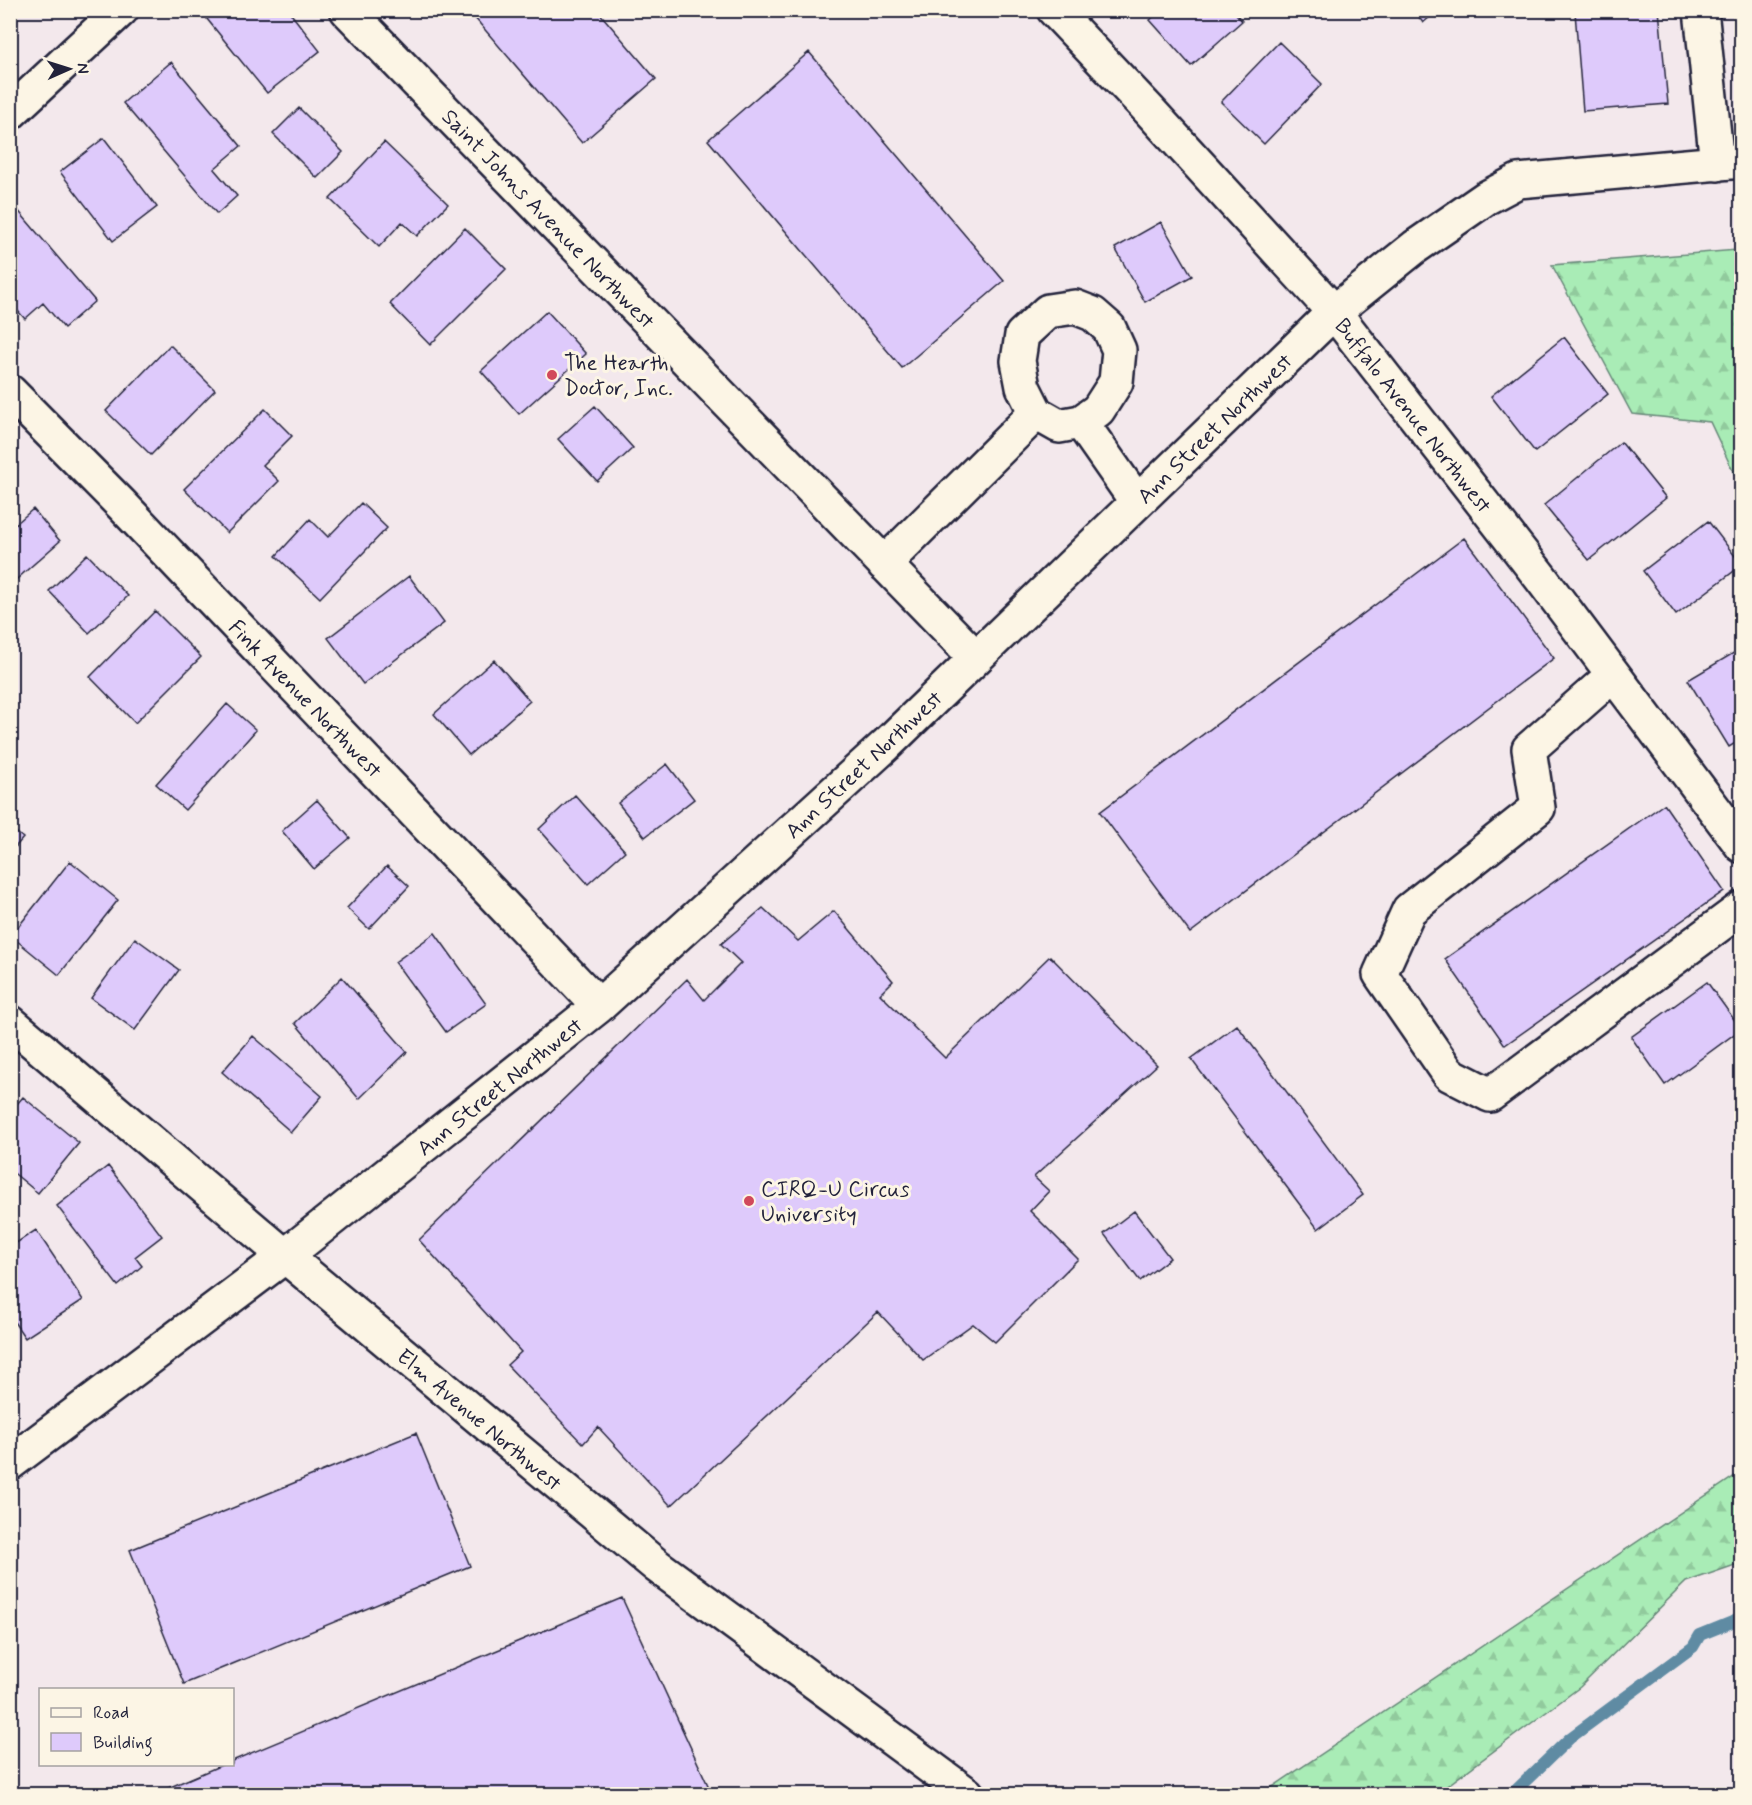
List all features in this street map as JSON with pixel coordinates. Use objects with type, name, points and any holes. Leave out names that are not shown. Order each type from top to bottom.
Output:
[{"type":"street","points":[[10,113],[121,10]]},
{"type":"street","name":"Saint Johns Avenue Northwest","points":[[347,10],[976,658]]},
{"type":"street","name":"Buffalo Avenue Northwest","points":[[1054,10],[1334,312],[1541,578],[1742,846]]},
{"type":"street","points":[[1701,10],[1730,162]]},
{"type":"street","name":"Ann Street Northwest","points":[[10,1463],[285,1256],[599,1006],[877,753],[1334,312],[1415,248],[1486,198],[1518,181],[1730,162]]},
{"type":"street","points":[[1075,307],[1093,314],[1109,328],[1119,350],[1116,382],[1098,410],[1081,422],[1059,426],[1036,413],[1023,387],[1018,361],[1022,335],[1048,311],[1075,307]]},
{"type":"street","name":"Fink Avenue Northwest","points":[[10,392],[130,514],[599,1006]]},
{"type":"street","points":[[884,564],[1036,413]]},
{"type":"street","points":[[1081,422],[1137,502]]},
{"type":"street","points":[[1613,675],[1528,749],[1538,808],[1409,910],[1380,974],[1449,1074],[1490,1095],[1742,908]]},
{"type":"street","name":"Elm Avenue Northwest","points":[[10,1022],[285,1256],[657,1566],[957,1792]]},
{"type":"green space","points":[[1737,250],[1742,261],[1741,488],[1710,422],[1632,414],[1552,265]]},
{"type":"green space","points":[[1741,1472],[1741,1563],[1686,1582],[1580,1687],[1436,1794],[1262,1794]]},
{"type":"building","points":[[218,10],[288,10],[320,51],[267,93],[207,19]]},
{"type":"building","points":[[468,10],[597,10],[656,79],[582,143]]},
{"type":"building","points":[[1161,10],[1233,10],[1242,21],[1191,66],[1150,20]]},
{"type":"building","points":[[1414,10],[1438,10],[1423,23]]},
{"type":"building","points":[[1538,10],[1659,10],[1668,104],[1583,111],[1575,12],[1538,15]]},
{"type":"building","points":[[1279,42],[1322,84],[1264,144],[1221,102]]},
{"type":"building","points":[[809,52],[1004,281],[902,368],[708,140]]},
{"type":"building","points":[[171,62],[241,146],[214,169],[237,196],[217,214],[123,103]]},
{"type":"building","points":[[299,108],[343,152],[317,178],[273,134]]},
{"type":"building","points":[[104,138],[157,207],[113,241],[60,172]]},
{"type":"building","points":[[384,142],[448,204],[417,236],[402,222],[379,247],[330,199]]},
{"type":"building","points":[[16,208],[95,301],[64,328],[43,303],[25,319],[10,302],[10,213]]},
{"type":"building","points":[[1161,222],[1192,276],[1145,302],[1115,248]]},
{"type":"building","points":[[465,228],[506,269],[430,345],[390,304]]},
{"type":"building","points":[[547,311],[586,354],[519,414],[481,371]]},
{"type":"building","points":[[1564,337],[1608,394],[1535,452],[1491,396]]},
{"type":"building","points":[[170,345],[215,390],[151,455],[106,411]]},
{"type":"building","points":[[595,406],[633,448],[597,481],[558,439]]},
{"type":"building","points":[[265,409],[292,436],[263,465],[279,481],[227,533],[184,489]]},
{"type":"building","points":[[1621,442],[1666,498],[1589,560],[1544,505]]},
{"type":"building","points":[[361,503],[387,528],[320,598],[276,556],[310,519],[328,537]]},
{"type":"building","points":[[33,509],[60,541],[10,585],[10,529]]},
{"type":"building","points":[[1708,521],[1742,565],[1676,615],[1643,571]]},
{"type":"building","points":[[1464,538],[1554,658],[1190,933],[1100,812]]},
{"type":"building","points":[[87,554],[128,596],[89,633],[49,591]]},
{"type":"building","points":[[409,576],[444,623],[363,684],[328,638]]},
{"type":"building","points":[[155,611],[201,657],[135,723],[90,677]]},
{"type":"building","points":[[1742,648],[1742,739],[1729,747],[1688,680]]},
{"type":"building","points":[[494,660],[530,701],[469,755],[434,714]]},
{"type":"building","points":[[227,704],[256,730],[185,810],[156,784]]},
{"type":"building","points":[[667,764],[694,799],[645,837],[618,803]]},
{"type":"building","points":[[575,795],[625,851],[588,884],[539,829]]},
{"type":"building","points":[[317,800],[350,838],[314,869],[282,831]]},
{"type":"building","points":[[1664,804],[1724,891],[1505,1045],[1445,959]]},
{"type":"building","points":[[10,827],[23,838],[10,853]]},
{"type":"building","points":[[70,861],[118,900],[59,975],[11,936]]},
{"type":"building","points":[[387,866],[409,886],[369,929],[347,908]]},
{"type":"building","name":"CIRQ-U Circus University","points":[[763,908],[798,941],[834,911],[893,981],[880,994],[945,1058],[1050,956],[1157,1065],[1034,1177],[1049,1191],[1030,1211],[1078,1259],[995,1342],[973,1324],[923,1360],[878,1312],[671,1506],[598,1427],[583,1444],[507,1365],[521,1352],[419,1240],[687,979],[704,1000],[741,963],[721,944]]},
{"type":"building","points":[[435,933],[486,1004],[446,1032],[395,962]]},
{"type":"building","points":[[135,938],[179,970],[135,1030],[91,998]]},
{"type":"building","points":[[342,977],[407,1052],[359,1099],[295,1023]]},
{"type":"building","points":[[1707,982],[1741,1029],[1665,1085],[1631,1037]]},
{"type":"building","points":[[1237,1025],[1363,1195],[1318,1229],[1191,1059]]},
{"type":"building","points":[[253,1036],[322,1096],[291,1132],[222,1072]]},
{"type":"building","points":[[23,1097],[79,1143],[38,1193],[10,1170],[10,1112]]},
{"type":"building","points":[[108,1166],[162,1236],[135,1257],[142,1266],[118,1286],[57,1206]]},
{"type":"building","points":[[1134,1211],[1170,1258],[1140,1281],[1104,1234]]},
{"type":"building","points":[[36,1230],[83,1300],[25,1338],[10,1316],[10,1247]]},
{"type":"building","points":[[416,1433],[470,1566],[184,1684],[130,1550]]},
{"type":"building","points":[[622,1598],[712,1794],[154,1794],[219,1766],[234,1766],[234,1760]]},
{"type":"waterway","points":[[1512,1794],[1570,1738],[1693,1647],[1700,1635],[1742,1618]]},
{"type":"place","name":"The Hearth Doctor, Inc.","points":[[552,375]]},
{"type":"place","name":"CIRQ-U Circus University","points":[[749,1201]]}]
